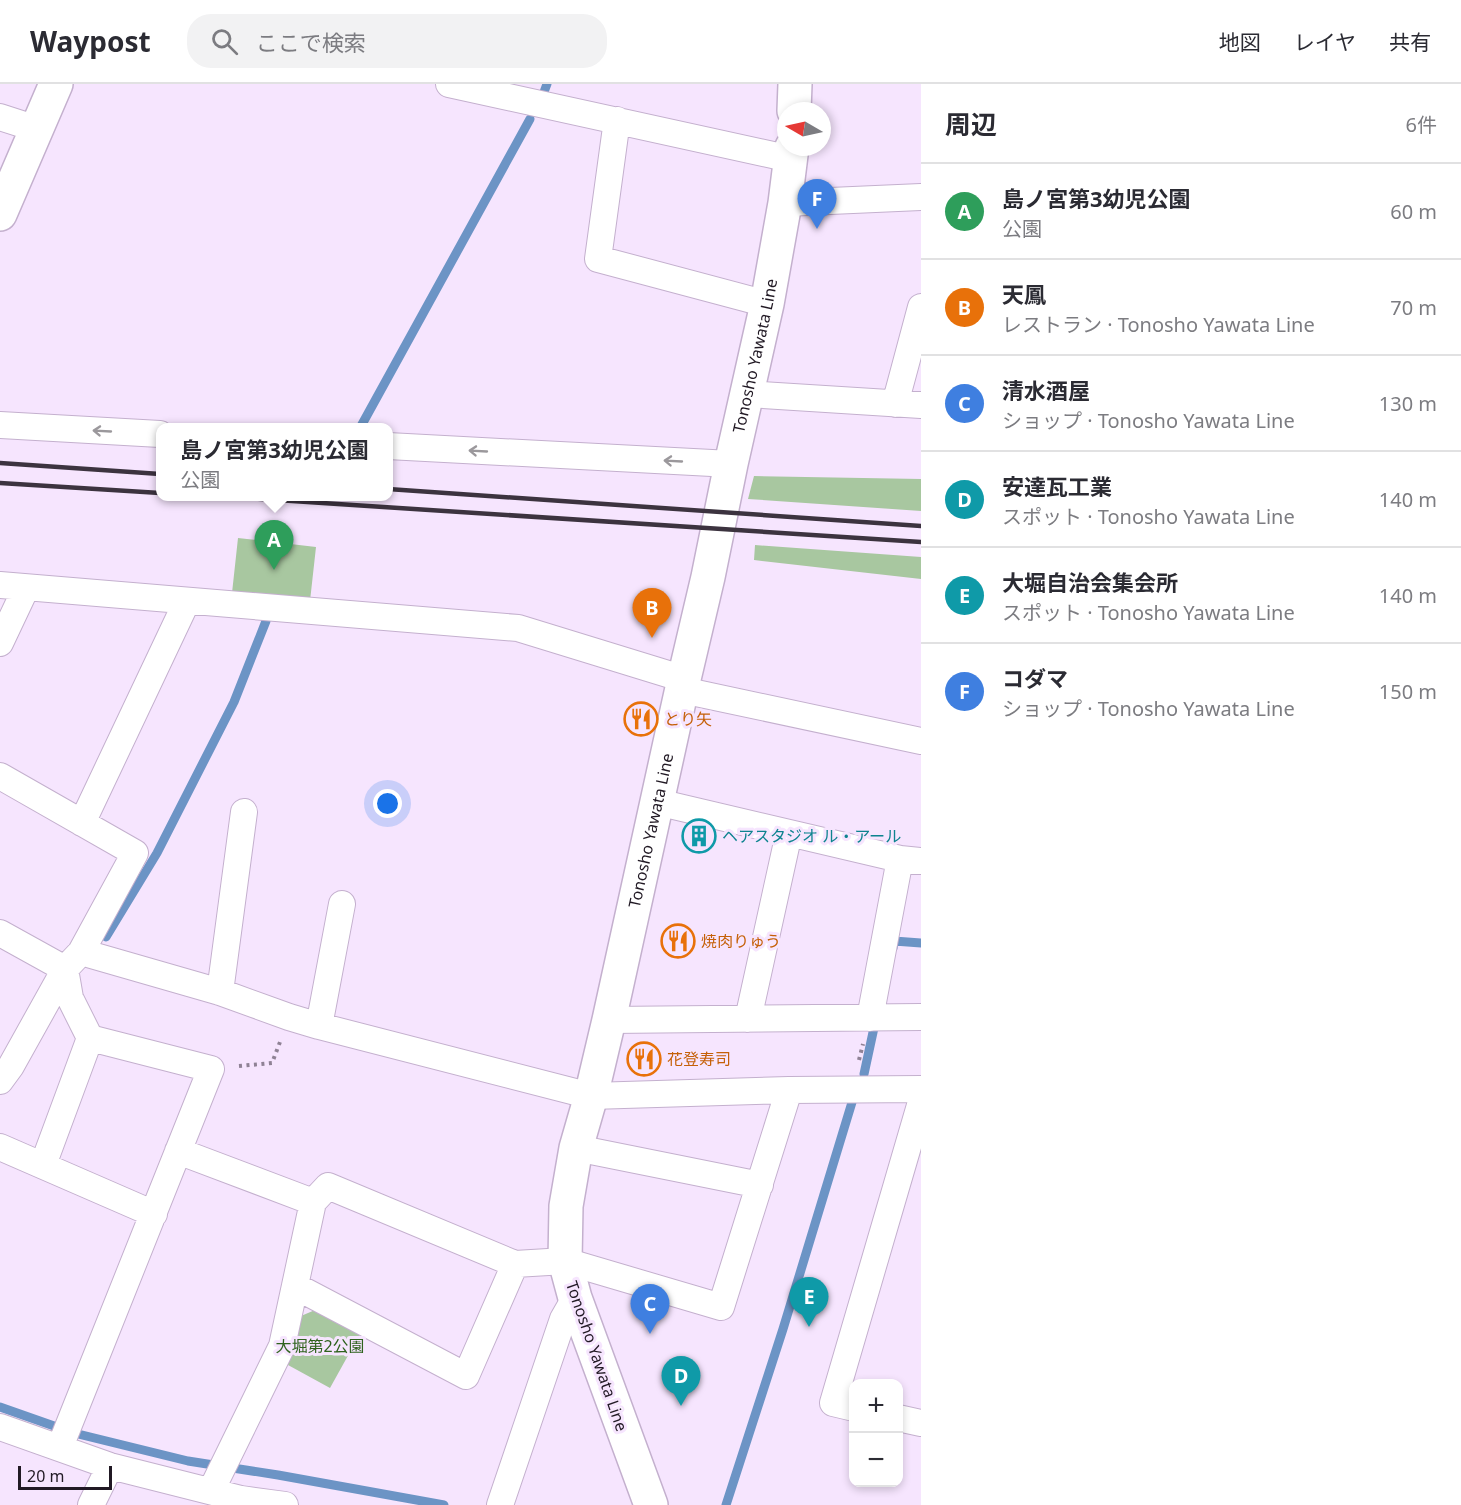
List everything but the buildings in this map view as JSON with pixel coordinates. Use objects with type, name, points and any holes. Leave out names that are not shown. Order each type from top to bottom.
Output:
[{"type":"main road","points":[[0,214],[56,84]]},
{"type":"main road","points":[[794,102],[795,84]]},
{"type":"main road","name":"Tonosho Yawata Line","points":[[651,1505],[575,1298],[565,1261],[566,1206],[576,1148],[609,1020],[767,304],[785,203],[791,156]]},
{"type":"street","points":[[449,84],[617,120],[777,150]]},
{"type":"street","points":[[0,117],[37,129]]},
{"type":"street","points":[[617,120],[598,259],[767,304]]},
{"type":"street","points":[[785,203],[921,197]]},
{"type":"street","points":[[895,404],[921,307]]},
{"type":"street","points":[[747,394],[921,405]]},
{"type":"street","points":[[0,425],[156,434]]},
{"type":"street","points":[[393,446],[731,464]]},
{"type":"street","points":[[0,585],[519,628],[683,684],[921,741]]},
{"type":"street","points":[[0,643],[26,588]]},
{"type":"street","points":[[82,823],[187,601]]},
{"type":"street","points":[[0,776],[135,853],[73,960],[4,1070]]},
{"type":"street","points":[[657,802],[910,860],[870,1018]]},
{"type":"street","points":[[220,992],[244,812]]},
{"type":"street","points":[[748,1019],[789,833]]},
{"type":"street","points":[[319,1026],[342,904]]},
{"type":"street","points":[[0,933],[73,960],[220,992],[319,1026],[591,1096],[921,1089]]},
{"type":"street","points":[[43,1165],[90,1038],[70,998],[73,960]]},
{"type":"street","points":[[609,1020],[921,1017]]},
{"type":"street","points":[[60,1447],[211,1069],[90,1038]]},
{"type":"street","points":[[211,1491],[282,1347],[314,1202],[328,1186],[515,1264],[565,1261],[721,1307],[789,1090]]},
{"type":"street","points":[[849,1407],[833,1403],[921,1102]]},
{"type":"street","points":[[0,1147],[154,1214]]},
{"type":"street","points":[[576,1148],[760,1185]]},
{"type":"street","points":[[178,1151],[314,1202]]},
{"type":"street","points":[[296,1286],[466,1377],[515,1264]]},
{"type":"street","points":[[500,1505],[563,1320],[575,1298]]},
{"type":"street","points":[[903,1419],[921,1424]]},
{"type":"street","points":[[0,1427],[110,1466],[211,1491],[239,1502],[285,1505]]},
{"type":"street","points":[[91,1505],[110,1466]]},
{"type":"path","points":[[211,1069],[272,1063],[289,1017]]},
{"type":"path","points":[[852,1090],[870,1018]]},
{"type":"green space","points":[[754,476],[921,479],[921,511],[748,499]]},
{"type":"green space","points":[[238,538],[316,547],[310,601],[232,593]]},
{"type":"green space","points":[[755,545],[921,557],[921,579],[754,560]]},
{"type":"green space","name":"大堀第2公園","points":[[315,1310],[360,1334],[330,1388],[288,1365],[294,1319]]},
{"type":"waterway","points":[[544,92],[547,84]]},
{"type":"waterway","points":[[363,423],[530,119]]},
{"type":"waterway","points":[[106,937],[157,853],[234,702],[266,621]]},
{"type":"waterway","points":[[893,948],[894,941],[921,943]]},
{"type":"waterway","points":[[864,1074],[875,1023]]},
{"type":"waterway","points":[[726,1505],[783,1329],[853,1099]]},
{"type":"waterway","points":[[0,1407],[74,1433],[188,1461],[444,1505]]},
{"type":"railway","points":[[0,463],[156,474]]},
{"type":"railway","points":[[0,483],[156,493]]},
{"type":"railway","points":[[393,489],[921,526]]},
{"type":"railway","points":[[291,501],[921,542]]},
{"type":"place","name":"コダマ","points":[[817,229]]},
{"type":"place","name":"島ノ宮第3幼児公園","points":[[274,570]]},
{"type":"place","name":"天鳳","points":[[652,638]]},
{"type":"place","name":"とり矢","points":[[641,719]]},
{"type":"place","name":"ヘアスタジオ ル・アール","points":[[699,836]]},
{"type":"place","name":"焼肉りゅう","points":[[678,941]]},
{"type":"place","name":"花登寿司","points":[[644,1059]]},
{"type":"place","name":"大堀自治会集会所","points":[[809,1327]]},
{"type":"place","name":"清水酒屋","points":[[650,1334]]},
{"type":"place","name":"安達瓦工業","points":[[681,1406]]}]
